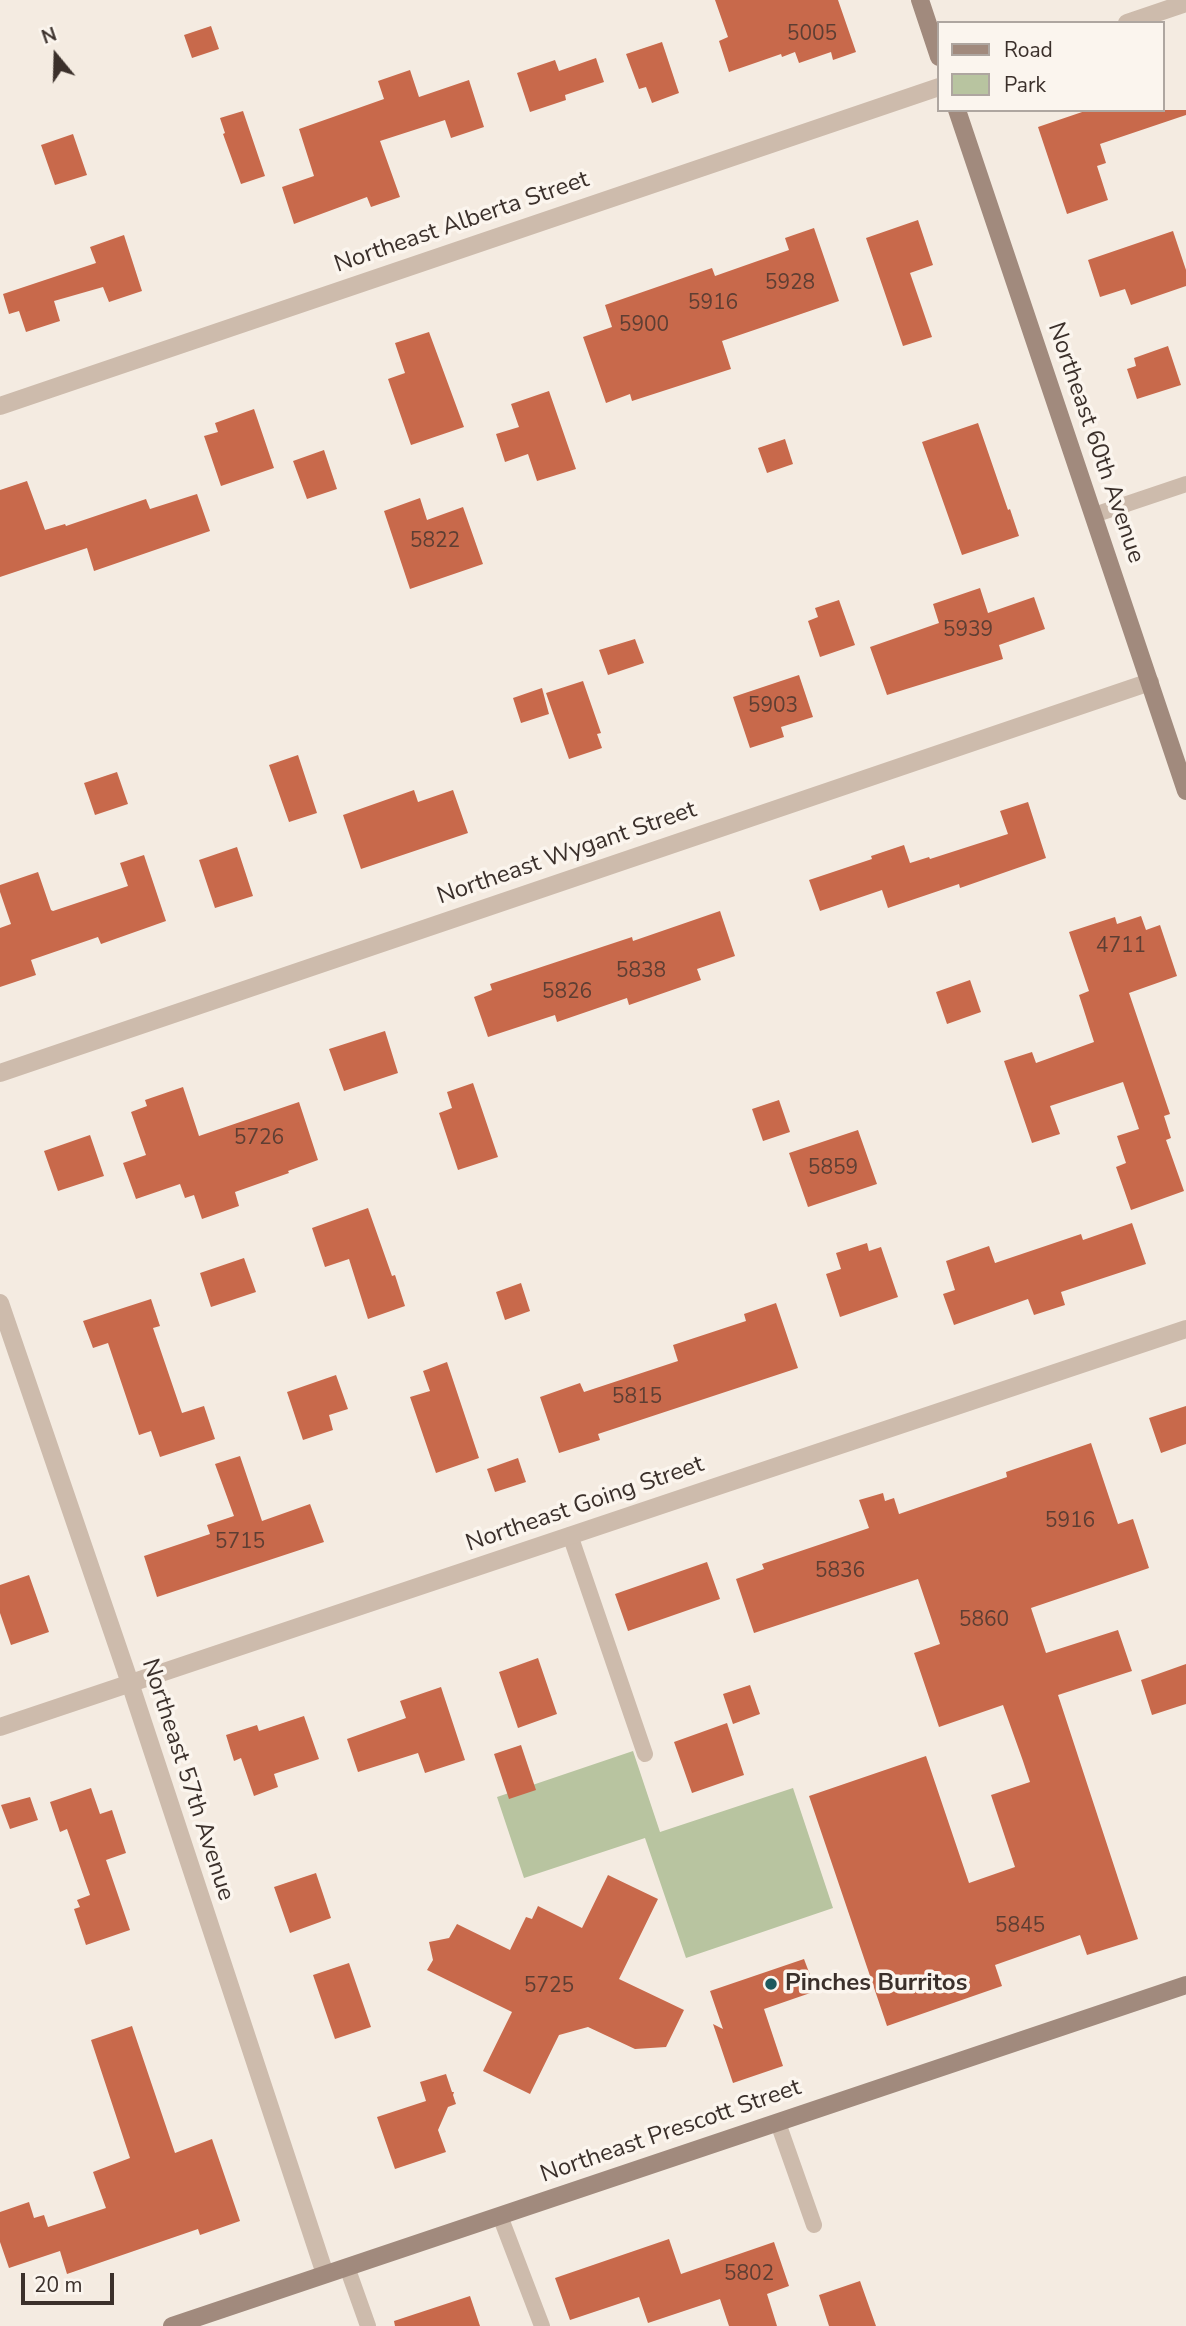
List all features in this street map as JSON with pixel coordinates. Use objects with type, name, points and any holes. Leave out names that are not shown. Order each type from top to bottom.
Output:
[{"type":"street","points":[[920,0],[937,51]]},
{"type":"street","points":[[1133,21],[1186,3]]},
{"type":"street","name":"Northeast Alberta Street","points":[[0,406],[937,88]]},
{"type":"street","name":"Northeast 60th Avenue","points":[[958,112],[1150,682],[1183,771],[1186,790]]},
{"type":"street","name":"Northeast Wygant Street","points":[[0,1073],[1150,682]]},
{"type":"street","name":"Northeast 57th Avenue","points":[[0,1303],[130,1683],[325,2274]]},
{"type":"street","name":"Northeast Going Street","points":[[0,1727],[1186,1329]]},
{"type":"street","name":"Northeast Prescott Street","points":[[172,2326],[1186,1986]]},
{"type":"lane","points":[[1094,515],[1186,484]]},
{"type":"lane","points":[[570,1535],[645,1754]]},
{"type":"lane","points":[[778,2123],[814,2225]]},
{"type":"lane","points":[[500,2216],[542,2326]]},
{"type":"lane","points":[[347,2267],[368,2326]]},
{"type":"green space","points":[[633,1751],[660,1832],[793,1788],[833,1908],[686,1958],[645,1838],[524,1878],[497,1797]]},
{"type":"building","points":[[715,0],[838,0],[856,52],[833,60],[831,52],[799,63],[795,52],[782,57],[781,54],[729,72],[719,41],[728,37]]},
{"type":"building","points":[[211,26],[219,49],[192,58],[184,35]]},
{"type":"building","points":[[662,42],[679,93],[652,103],[646,87],[639,89],[626,54]]},
{"type":"building","points":[[596,58],[604,82],[565,95],[566,100],[530,112],[517,73],[555,60],[559,71]]},
{"type":"building","points":[[410,70],[419,97],[469,80],[484,127],[451,138],[445,120],[380,141],[400,197],[371,207],[367,197],[294,224],[282,187],[314,176],[299,129],[384,99],[378,81]]},
{"type":"building","points":[[1186,110],[1186,115],[1100,144],[1106,163],[1097,166],[1108,200],[1067,214],[1038,127],[1082,112]]},
{"type":"building","points":[[243,111],[265,176],[241,184],[220,118]]},
{"type":"building","points":[[73,134],[87,175],[55,185],[41,145]]},
{"type":"building","points":[[918,220],[933,265],[910,273],[932,337],[903,346],[866,238]]},
{"type":"building","points":[[814,228],[839,301],[722,341],[731,369],[632,401],[630,394],[606,403],[583,337],[612,327],[605,305],[712,268],[715,276],[789,250],[785,238]]},
{"type":"building","points":[[1173,231],[1186,270],[1186,286],[1131,305],[1125,289],[1100,297],[1088,260]]},
{"type":"building","points":[[124,235],[142,291],[109,302],[103,287],[54,301],[60,321],[26,332],[19,311],[9,314],[3,294],[96,263],[90,247]]},
{"type":"building","points":[[429,332],[464,427],[411,445],[388,379],[405,373],[395,343]]},
{"type":"building","points":[[1168,346],[1181,385],[1137,399],[1127,369],[1136,366],[1134,358]]},
{"type":"building","points":[[549,391],[576,469],[537,481],[528,454],[505,462],[496,434],[519,427],[511,404]]},
{"type":"building","points":[[254,409],[274,468],[221,486],[204,436],[218,432],[215,423]]},
{"type":"building","points":[[978,423],[1019,536],[962,555],[922,442]]},
{"type":"building","points":[[785,439],[793,464],[767,473],[758,448]]},
{"type":"building","points":[[324,450],[337,489],[307,499],[293,461]]},
{"type":"building","points":[[27,481],[45,530],[65,524],[66,526],[146,499],[150,509],[197,494],[210,531],[94,571],[87,548],[0,577],[0,490]]},
{"type":"building","points":[[420,498],[427,520],[463,507],[483,564],[410,589],[384,511]]},
{"type":"building","points":[[980,588],[988,613],[1034,597],[1045,629],[999,645],[1003,659],[887,695],[870,647],[939,623],[933,604]]},
{"type":"building","points":[[839,600],[855,645],[820,657],[808,621],[818,617],[815,608]]},
{"type":"building","points":[[635,639],[644,663],[608,675],[599,650]]},
{"type":"building","points":[[799,675],[813,717],[781,727],[784,737],[750,748],[733,697]]},
{"type":"building","points":[[583,681],[601,733],[597,734],[602,748],[569,759],[546,693]]},
{"type":"building","points":[[542,688],[549,714],[521,723],[513,698]]},
{"type":"building","points":[[298,755],[317,813],[289,822],[269,765]]},
{"type":"building","points":[[117,772],[128,804],[95,815],[84,783]]},
{"type":"building","points":[[414,790],[418,802],[453,790],[468,833],[361,869],[343,815]]},
{"type":"building","points":[[1028,802],[1046,858],[960,888],[959,884],[888,908],[882,890],[820,911],[809,880],[904,845],[910,863],[1008,834],[1000,811]]},
{"type":"building","points":[[237,847],[253,896],[215,908],[199,860]]},
{"type":"building","points":[[144,855],[166,921],[101,944],[98,937],[31,960],[36,975],[0,987],[0,928],[11,924],[0,885],[38,872],[53,911],[128,886],[120,863]]},
{"type":"building","points":[[720,911],[735,956],[697,969],[701,980],[629,1005],[627,998],[557,1022],[555,1015],[488,1037],[474,997],[492,990],[490,984],[632,937],[633,941]]},
{"type":"building","points":[[1141,916],[1146,930],[1160,925],[1177,976],[1129,993],[1170,1114],[1164,1116],[1171,1138],[1166,1140],[1184,1191],[1131,1210],[1116,1167],[1126,1163],[1117,1136],[1139,1129],[1123,1082],[1050,1106],[1060,1134],[1032,1143],[1004,1061],[1032,1052],[1036,1063],[1094,1042],[1079,995],[1089,991],[1069,932],[1115,917],[1117,924]]},
{"type":"building","points":[[970,980],[981,1012],[947,1024],[936,992]]},
{"type":"building","points":[[385,1031],[398,1073],[344,1091],[329,1049]]},
{"type":"building","points":[[473,1083],[498,1157],[458,1170],[439,1113],[452,1108],[447,1092]]},
{"type":"building","points":[[183,1087],[199,1136],[299,1102],[318,1160],[235,1192],[239,1206],[202,1219],[194,1195],[185,1198],[180,1184],[136,1199],[123,1163],[146,1155],[131,1112],[147,1106],[145,1100]]},
{"type":"building","points":[[779,1100],[790,1132],[763,1141],[752,1109]]},
{"type":"building","points":[[858,1130],[877,1184],[808,1207],[789,1153]]},
{"type":"building","points":[[90,1135],[104,1176],[58,1191],[44,1151]]},
{"type":"building","points":[[368,1208],[405,1306],[368,1319],[349,1259],[325,1267],[312,1228]]},
{"type":"building","points":[[1132,1223],[1146,1264],[1061,1292],[1065,1305],[1034,1315],[1028,1299],[954,1325],[943,1294],[955,1290],[946,1261],[989,1246],[995,1263],[1081,1234],[1083,1240]]},
{"type":"building","points":[[867,1243],[869,1251],[881,1247],[898,1297],[840,1317],[826,1274],[841,1269],[836,1253]]},
{"type":"building","points":[[244,1258],[256,1292],[211,1307],[200,1273]]},
{"type":"building","points":[[521,1283],[530,1311],[505,1320],[496,1292]]},
{"type":"building","points":[[151,1299],[160,1326],[153,1328],[182,1413],[204,1406],[215,1439],[160,1457],[151,1431],[139,1435],[108,1343],[93,1348],[83,1321]]},
{"type":"building","points":[[776,1303],[798,1368],[598,1434],[600,1440],[559,1453],[540,1397],[580,1383],[584,1392],[678,1361],[673,1345],[746,1321],[744,1314]]},
{"type":"building","points":[[447,1362],[479,1458],[436,1473],[410,1397],[430,1391],[423,1371]]},
{"type":"building","points":[[336,1375],[348,1409],[329,1415],[333,1430],[303,1440],[287,1392]]},
{"type":"building","points":[[1186,1406],[1186,1444],[1161,1453],[1149,1418]]},
{"type":"building","points":[[1091,1443],[1118,1524],[1133,1519],[1149,1568],[1031,1608],[1046,1653],[1118,1630],[1132,1671],[1058,1695],[1138,1939],[1087,1955],[1080,1935],[995,1965],[1002,1986],[887,2026],[809,1796],[926,1756],[969,1883],[1015,1867],[991,1795],[1030,1782],[1023,1761],[1003,1705],[939,1727],[914,1653],[940,1644],[918,1579],[754,1633],[736,1579],[764,1569],[762,1564],[869,1528],[859,1500],[883,1493],[885,1501],[894,1498],[899,1514],[1007,1477],[1006,1472]]},
{"type":"building","points":[[240,1456],[262,1521],[310,1504],[324,1542],[157,1597],[144,1556],[210,1534],[207,1525],[234,1516],[215,1464]]},
{"type":"building","points":[[518,1458],[526,1482],[495,1492],[487,1469]]},
{"type":"building","points":[[707,1562],[720,1599],[628,1631],[615,1594]]},
{"type":"building","points":[[29,1575],[49,1632],[11,1645],[0,1613],[0,1585]]},
{"type":"building","points":[[538,1658],[557,1714],[518,1728],[499,1672]]},
{"type":"building","points":[[1186,1664],[1186,1704],[1152,1715],[1141,1680]]},
{"type":"building","points":[[750,1685],[760,1714],[733,1724],[723,1694]]},
{"type":"building","points":[[441,1687],[465,1760],[425,1773],[418,1753],[358,1772],[347,1739],[406,1718],[400,1701]]},
{"type":"building","points":[[304,1716],[319,1759],[274,1774],[278,1787],[254,1796],[241,1758],[234,1761],[226,1735],[257,1725],[259,1731]]},
{"type":"building","points":[[727,1723],[744,1775],[692,1793],[674,1742]]},
{"type":"building","points":[[521,1745],[536,1790],[509,1799],[494,1754]]},
{"type":"building","points":[[91,1788],[100,1814],[112,1810],[126,1853],[106,1860],[130,1930],[86,1945],[74,1909],[80,1907],[77,1900],[90,1895],[67,1829],[60,1832],[50,1802]]},
{"type":"building","points":[[30,1797],[38,1820],[10,1829],[1,1805]]},
{"type":"building","points":[[316,1873],[331,1918],[290,1933],[274,1887]]},
{"type":"building","points":[[608,1875],[658,1899],[619,1979],[684,2010],[666,2047],[635,2049],[588,2027],[559,2035],[530,2094],[483,2071],[512,2012],[427,1970],[433,1960],[429,1942],[449,1938],[457,1924],[510,1950],[526,1917],[532,1919],[538,1906],[582,1928]]},
{"type":"building","points":[[804,1959],[816,1991],[764,2009],[783,2066],[733,2083],[713,2024],[723,2029],[710,1991]]},
{"type":"building","points":[[349,1963],[371,2027],[335,2039],[313,1975]]},
{"type":"building","points":[[132,2026],[175,2153],[212,2139],[240,2221],[200,2235],[198,2229],[67,2274],[60,2251],[9,2268],[0,2242],[0,2212],[29,2202],[34,2218],[44,2215],[48,2227],[106,2208],[93,2172],[130,2158],[91,2040]]},
{"type":"building","points":[[446,2074],[456,2104],[448,2107],[438,2130],[446,2152],[395,2169],[377,2117],[426,2101],[420,2082]]},
{"type":"building","points":[[669,2239],[681,2274],[774,2242],[789,2286],[767,2294],[777,2326],[729,2326],[720,2299],[648,2323],[639,2297],[570,2320],[555,2278]]},
{"type":"building","points":[[860,2281],[876,2326],[829,2326],[819,2295]]},
{"type":"building","points":[[470,2296],[480,2326],[395,2326],[394,2321]]},
{"type":"place","name":"Pinches Burritos","points":[[771,1984]]}]
